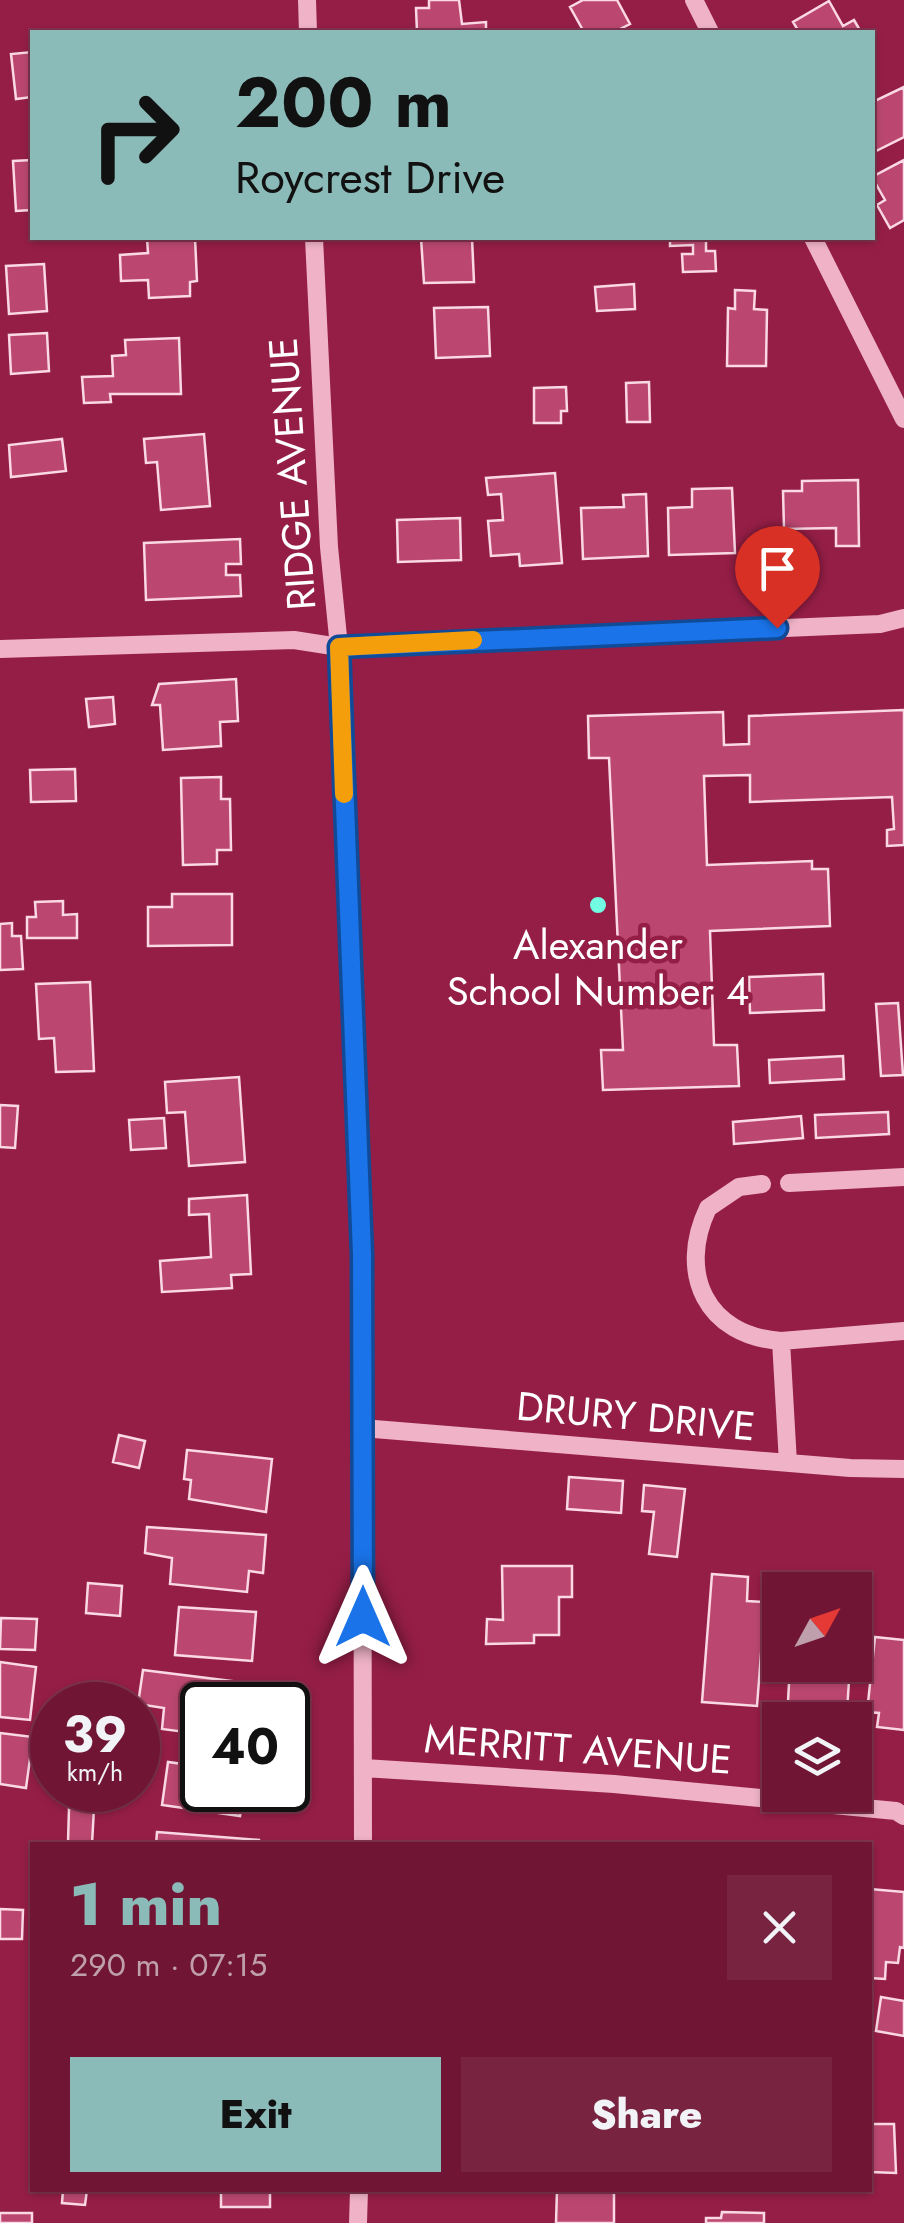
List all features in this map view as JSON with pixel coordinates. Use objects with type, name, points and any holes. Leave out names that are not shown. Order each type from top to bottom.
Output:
[{"type":"street","points":[[308,0],[308,30]]},
{"type":"street","points":[[694,0],[709,30]]},
{"type":"street","name":"RIDGE AVENUE","points":[[314,240],[328,547],[339,647],[362,1254],[363,1842]]},
{"type":"street","points":[[814,240],[904,419]]},
{"type":"street","points":[[0,649],[294,640],[339,647],[880,624],[904,618]]},
{"type":"street","points":[[790,1182],[904,1176]]},
{"type":"street","points":[[762,1184],[739,1187],[708,1208],[694,1257],[701,1289],[714,1315],[752,1339],[781,1341],[904,1331]]},
{"type":"street","points":[[781,1341],[788,1463]]},
{"type":"street","name":"DRURY DRIVE","points":[[362,1428],[904,1469]]},
{"type":"street","name":"MERRITT AVENUE","points":[[364,1768],[614,1784],[896,1811],[904,1816]]},
{"type":"street","points":[[358,2192],[358,2223]]},
{"type":"building","points":[[429,0],[459,0],[462,24],[486,22],[486,30],[417,30],[416,8],[429,8]]},
{"type":"building","points":[[583,0],[617,0],[630,24],[618,30],[583,30],[570,7]]},
{"type":"building","points":[[829,1],[843,26],[854,20],[860,30],[798,30],[793,22]]},
{"type":"building","points":[[30,52],[30,97],[16,99],[11,54]]},
{"type":"building","points":[[904,87],[904,137],[875,152],[875,101]]},
{"type":"building","points":[[30,160],[30,210],[16,211],[13,161]]},
{"type":"building","points":[[904,160],[904,220],[890,228],[877,205],[885,200],[875,175]]},
{"type":"building","points":[[147,240],[195,240],[197,281],[190,282],[190,296],[149,298],[148,280],[121,281],[120,255],[148,253]]},
{"type":"building","points":[[421,240],[472,240],[474,282],[424,283]]},
{"type":"building","points":[[670,240],[706,240],[706,251],[715,251],[716,271],[683,272],[682,254],[693,254],[693,245],[670,246]]},
{"type":"building","points":[[44,264],[47,311],[9,314],[6,266]]},
{"type":"building","points":[[634,284],[635,309],[597,311],[595,287]]},
{"type":"building","points":[[735,290],[755,291],[754,309],[767,310],[766,366],[727,366],[728,308],[735,309]]},
{"type":"building","points":[[488,307],[490,356],[436,358],[434,308]]},
{"type":"building","points":[[47,333],[49,371],[11,374],[9,335]]},
{"type":"building","points":[[179,338],[181,394],[110,394],[111,402],[84,403],[82,377],[113,376],[112,356],[126,355],[125,340]]},
{"type":"building","points":[[649,382],[650,422],[627,422],[626,383]]},
{"type":"building","points":[[566,387],[567,411],[561,411],[561,423],[534,423],[534,388]]},
{"type":"building","points":[[204,434],[210,506],[161,510],[157,462],[146,463],[144,439]]},
{"type":"building","points":[[62,439],[66,471],[11,477],[9,445]]},
{"type":"building","points":[[555,473],[562,563],[520,566],[519,554],[491,556],[488,521],[503,520],[501,494],[488,495],[486,478]]},
{"type":"building","points":[[858,480],[859,546],[836,546],[836,528],[784,529],[783,491],[802,491],[802,481]]},
{"type":"building","points":[[732,488],[735,553],[669,555],[668,508],[692,507],[692,489]]},
{"type":"building","points":[[646,494],[648,556],[583,559],[581,508],[624,507],[623,495]]},
{"type":"building","points":[[460,518],[461,560],[398,562],[397,520]]},
{"type":"building","points":[[240,539],[241,564],[226,564],[226,575],[240,575],[241,596],[146,600],[144,543]]},
{"type":"building","points":[[236,679],[238,721],[220,722],[221,746],[163,750],[160,705],[152,705],[159,684]]},
{"type":"building","points":[[113,697],[115,724],[89,727],[86,699]]},
{"type":"building","points":[[904,710],[904,845],[887,846],[887,830],[894,829],[892,797],[750,802],[750,775],[704,776],[707,865],[812,861],[812,869],[828,869],[830,926],[710,931],[714,1045],[737,1045],[739,1086],[603,1090],[601,1050],[623,1050],[609,758],[589,758],[588,716],[723,712],[724,745],[749,744],[749,716]]},
{"type":"building","points":[[75,769],[76,801],[31,802],[30,770]]},
{"type":"building","points":[[221,777],[221,799],[230,799],[231,850],[217,850],[217,864],[183,865],[181,778]]},
{"type":"building","points":[[172,894],[232,894],[232,945],[148,946],[148,907],[172,907]]},
{"type":"building","points":[[63,901],[63,915],[77,914],[77,938],[27,938],[27,917],[36,917],[35,902]]},
{"type":"building","points":[[12,923],[12,936],[21,936],[23,969],[0,970],[0,924]]},
{"type":"building","points":[[823,974],[824,1010],[750,1013],[749,977]]},
{"type":"building","points":[[90,982],[94,1071],[56,1072],[54,1038],[39,1039],[36,984]]},
{"type":"building","points":[[898,1003],[903,1075],[881,1076],[876,1004]]},
{"type":"building","points":[[843,1056],[844,1079],[770,1083],[769,1060]]},
{"type":"building","points":[[239,1077],[245,1162],[189,1166],[185,1112],[167,1113],[165,1082]]},
{"type":"building","points":[[0,1105],[18,1106],[15,1148],[0,1147]]},
{"type":"building","points":[[888,1112],[889,1134],[816,1138],[815,1115]]},
{"type":"building","points":[[801,1116],[803,1138],[734,1144],[733,1122]]},
{"type":"building","points":[[164,1118],[166,1148],[131,1150],[129,1120]]},
{"type":"building","points":[[247,1195],[251,1274],[231,1275],[232,1288],[162,1292],[160,1261],[211,1257],[209,1214],[189,1215],[189,1199]]},
{"type":"building","points":[[119,1435],[145,1441],[139,1468],[113,1462]]},
{"type":"building","points":[[187,1450],[272,1459],[266,1512],[189,1499],[191,1480],[184,1479]]},
{"type":"building","points":[[569,1477],[623,1481],[621,1513],[567,1509]]},
{"type":"building","points":[[644,1485],[685,1489],[677,1557],[649,1554],[654,1512],[642,1511]]},
{"type":"building","points":[[147,1527],[266,1535],[263,1573],[249,1571],[247,1592],[170,1584],[172,1558],[145,1553]]},
{"type":"building","points":[[502,1566],[572,1566],[572,1597],[559,1597],[559,1635],[534,1635],[534,1643],[486,1644],[487,1619],[503,1620]]},
{"type":"building","points":[[712,1574],[748,1577],[747,1601],[762,1602],[757,1706],[702,1702]]},
{"type":"building","points":[[88,1583],[122,1586],[120,1616],[86,1613]]},
{"type":"building","points":[[179,1607],[256,1612],[252,1661],[175,1655]]},
{"type":"building","points":[[1,1618],[37,1619],[35,1650],[0,1649]]},
{"type":"building","points":[[875,1637],[904,1640],[904,1730],[877,1727],[879,1713],[872,1712],[872,1702],[868,1702]]},
{"type":"building","points":[[0,1662],[36,1667],[34,1682],[30,1682],[30,1720],[0,1717]]},
{"type":"building","points":[[143,1670],[239,1682],[180,1682],[180,1731],[162,1729],[160,1682],[141,1682]]},
{"type":"building","points":[[789,1682],[849,1682],[848,1702],[788,1702]]},
{"type":"building","points":[[0,1733],[30,1737],[26,1788],[0,1784]]},
{"type":"building","points":[[168,1762],[180,1764],[180,1808],[162,1805]]},
{"type":"building","points":[[69,1812],[94,1812],[92,1842],[68,1842]]},
{"type":"building","points":[[157,1832],[259,1840],[259,1842],[156,1842]]},
{"type":"building","points":[[872,1889],[904,1892],[904,1948],[900,1947],[898,1963],[886,1962],[885,1979],[872,1978]]},
{"type":"building","points":[[0,1909],[23,1910],[22,1939],[0,1939]]},
{"type":"building","points":[[881,1997],[904,2001],[904,2036],[876,2031]]},
{"type":"building","points":[[872,2124],[894,2124],[896,2173],[872,2172]]},
{"type":"building","points":[[63,2192],[87,2192],[85,2205],[62,2203]]},
{"type":"building","points":[[221,2192],[270,2192],[270,2207],[221,2207]]},
{"type":"building","points":[[557,2192],[614,2193],[614,2223],[556,2223]]},
{"type":"building","points":[[722,2212],[764,2213],[764,2223],[706,2223],[706,2218],[721,2218]]},
{"type":"building","points":[[0,2213],[32,2213],[32,2223],[0,2223]]},
{"type":"slow traffic","points":[[344,794],[339,647],[473,640]]},
{"type":"place","name":"Alexander School Number 4","points":[[598,905]]},
{"type":"route","points":[[363,1617],[362,1254],[339,647],[777,628]]}]
